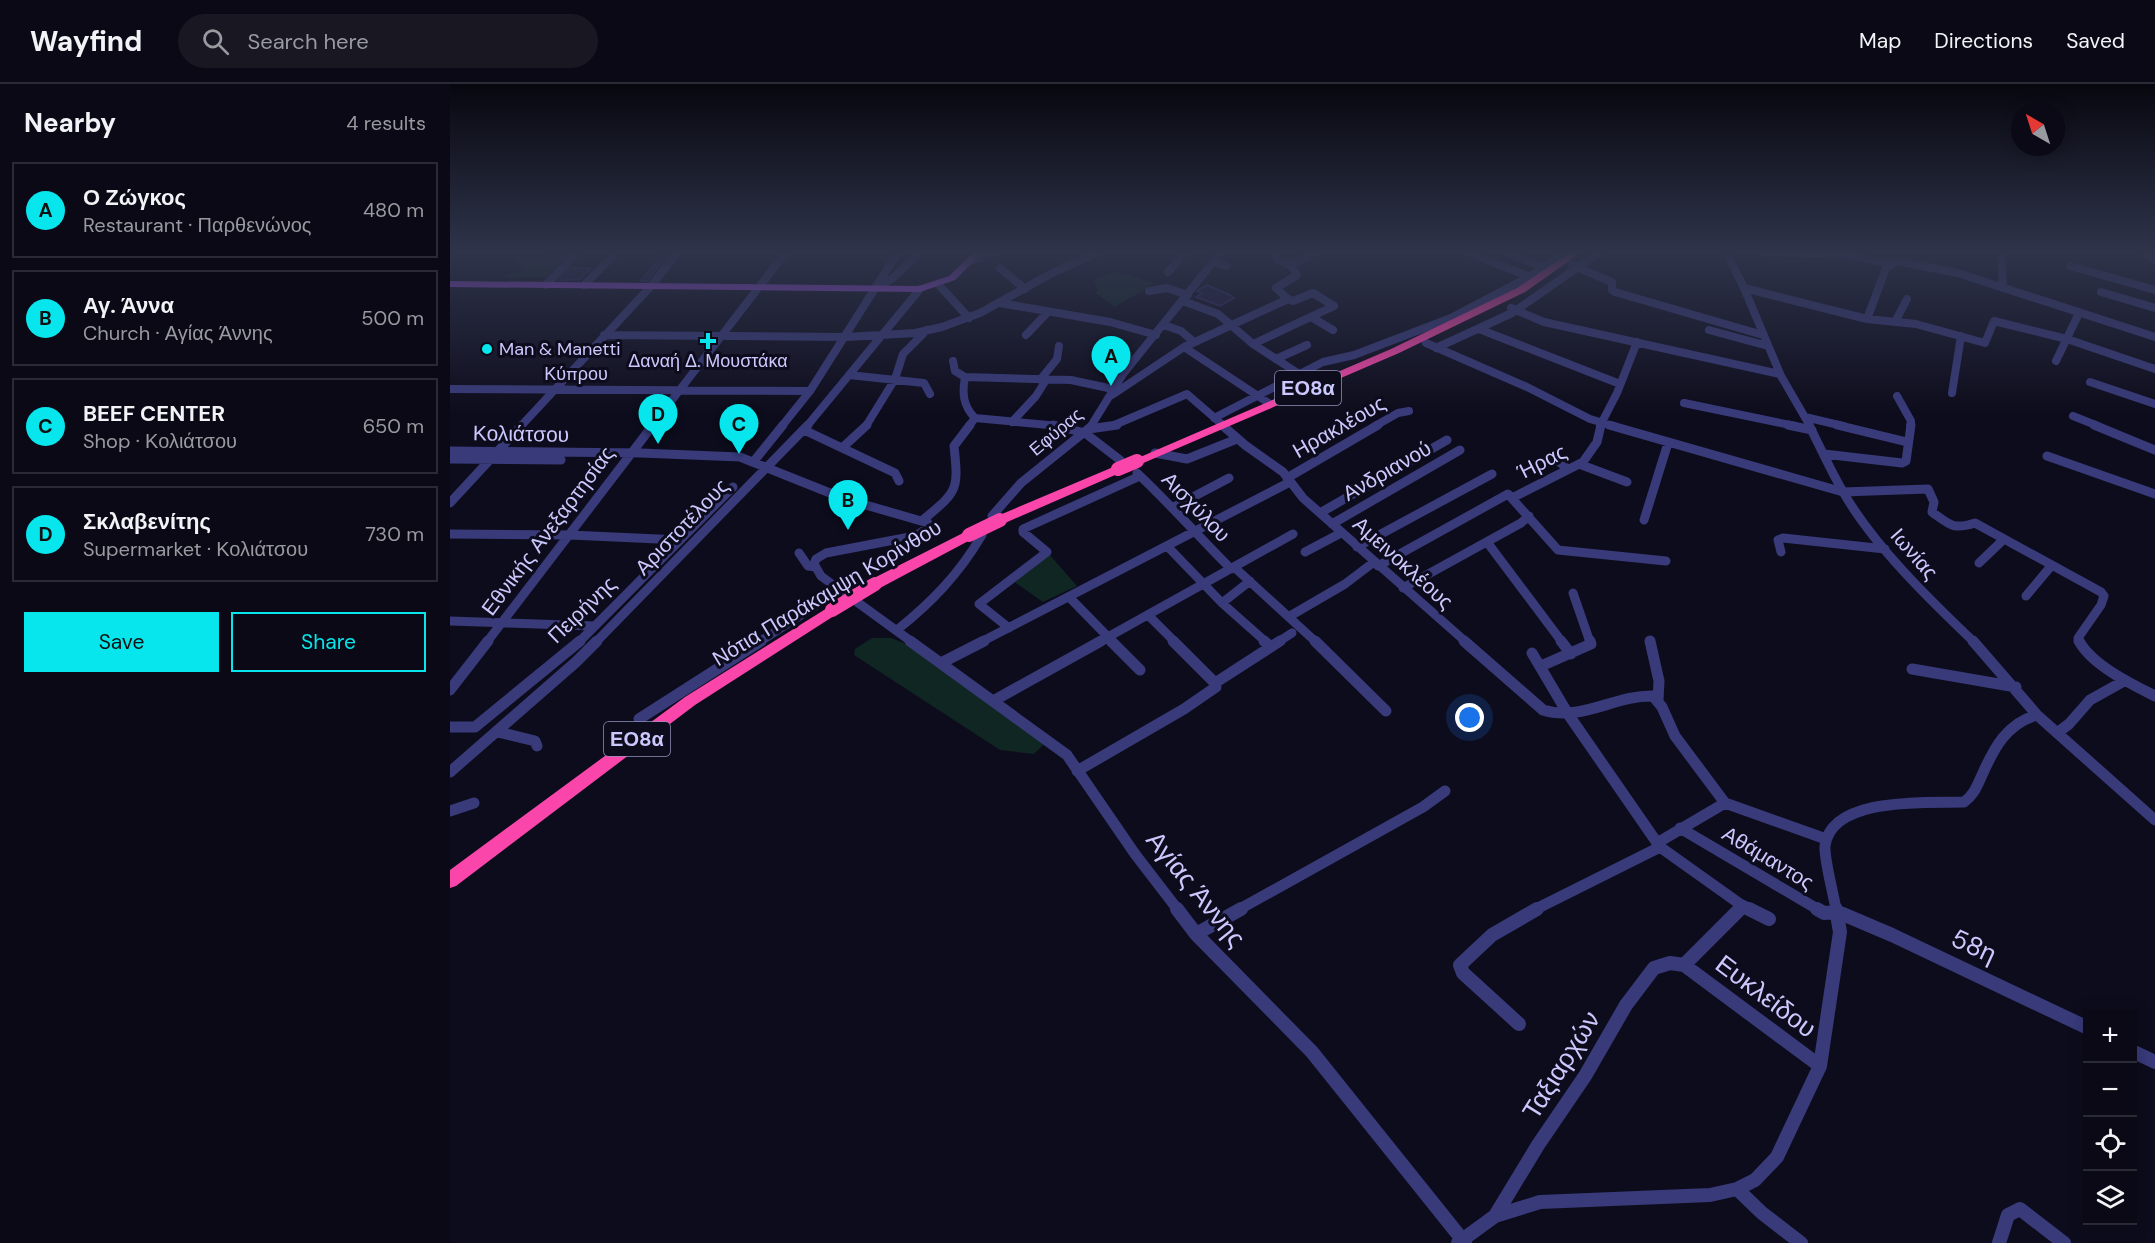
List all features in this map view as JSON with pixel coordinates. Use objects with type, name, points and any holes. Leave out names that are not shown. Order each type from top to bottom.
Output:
[{"type":"highway","name":"Νότια Παράκαμψη Κορίνθου","points":[[450,880],[681,708],[875,584],[975,535],[996,518],[1119,464],[1137,470],[1155,453],[1217,421],[1270,404],[1372,361],[1485,306]]},
{"type":"highway","name":"Νότια Παράκαμψη Κορίνθου","points":[[1395,351],[1431,345],[1505,306]]},
{"type":"street","points":[[450,503],[632,306]]},
{"type":"street","name":"Εθνικής Ανεξαρτησίας","points":[[450,690],[745,306]]},
{"type":"street","points":[[639,719],[842,591],[821,576],[814,562],[816,559],[826,554],[924,532],[929,526],[923,520],[845,499],[765,468],[754,461],[810,391],[865,306]]},
{"type":"street","name":"Αριστοτέλους","points":[[450,772],[576,662],[804,430],[905,306]]},
{"type":"street","points":[[958,306],[969,318]]},
{"type":"street","points":[[604,335],[879,337],[927,330],[969,318],[994,306]]},
{"type":"street","points":[[1015,306],[1110,322],[1156,335]]},
{"type":"street","name":"Εφύρας","points":[[996,518],[1021,483],[1087,431],[1113,388],[1179,306]]},
{"type":"street","points":[[1202,306],[1218,314],[1253,344],[1316,385]]},
{"type":"street","points":[[1109,397],[1184,347],[1274,306]]},
{"type":"street","points":[[1253,344],[1334,306]]},
{"type":"street","points":[[1217,421],[1256,395],[1323,362],[1361,353],[1454,320],[1479,306]]},
{"type":"street","points":[[1431,345],[1479,329],[1517,306]]},
{"type":"street","points":[[1663,306],[1763,335]]},
{"type":"street","name":"Ιωνίας","points":[[1751,306],[1780,374],[1812,430],[1843,492],[1885,549],[1941,611],[1984,651],[2037,715],[2155,820]]},
{"type":"street","points":[[1815,306],[1866,319],[1916,324],[1985,343],[1994,321],[2067,339],[2155,369]]},
{"type":"street","points":[[1866,319],[1871,306]]},
{"type":"street","points":[[1895,322],[1903,306]]},
{"type":"street","points":[[2058,306],[2155,337]]},
{"type":"street","points":[[1514,309],[1544,322],[1780,374]]},
{"type":"street","points":[[1026,335],[1047,313]]},
{"type":"street","points":[[2056,361],[2079,313]]},
{"type":"street","points":[[1311,317],[1333,330]]},
{"type":"street","points":[[1164,326],[1181,332],[1194,342]]},
{"type":"street","points":[[1479,329],[1620,384]]},
{"type":"street","points":[[842,448],[867,425],[895,379],[903,354],[927,330]]},
{"type":"street","points":[[1709,330],[1768,346]]},
{"type":"street","points":[[1952,393],[1961,336]]},
{"type":"street","name":"Ήρας","points":[[1290,616],[1376,564],[1579,464],[1597,442],[1601,424],[1637,342]]},
{"type":"street","points":[[1276,359],[1306,345]]},
{"type":"street","points":[[1431,345],[1601,424],[1843,492],[1928,489],[1934,502],[1932,512],[1938,518],[1958,528],[1975,523],[2102,592],[2104,596],[2101,605],[2078,638],[2080,643],[2084,650],[2124,681],[2155,696]]},
{"type":"street","points":[[1012,422],[1036,396],[1043,380],[1057,359],[1059,346]]},
{"type":"street","points":[[1184,347],[1270,404]]},
{"type":"street","points":[[1361,353],[1372,361]]},
{"type":"street","points":[[953,361],[952,366],[955,372],[964,377],[1071,380],[1113,388]]},
{"type":"street","points":[[849,375],[924,383],[930,394]]},
{"type":"street","points":[[964,377],[962,387],[964,404],[975,418],[1054,425],[1087,431],[1119,464]]},
{"type":"street","points":[[2090,382],[2155,404]]},
{"type":"street","name":"Κύπρου","points":[[450,388],[810,391]]},
{"type":"street","name":"Αμεινοκλέους","points":[[1087,431],[1118,424],[1187,394],[1237,439],[1277,467],[1303,498],[1341,533],[1543,710],[1554,715],[1568,714]]},
{"type":"street","points":[[1824,454],[1902,464],[1906,461],[1911,421],[1897,396]]},
{"type":"street","points":[[1684,403],[1812,430]]},
{"type":"street","name":"Ηρακλέους","points":[[941,663],[1194,532],[1289,480],[1398,413],[1409,411]]},
{"type":"street","points":[[2073,416],[2155,450]]},
{"type":"street","points":[[1805,417],[1907,442]]},
{"type":"street","points":[[923,520],[951,495],[957,466],[954,446],[975,418]]},
{"type":"street","points":[[804,430],[895,473],[899,481]]},
{"type":"street","points":[[1155,453],[1187,459],[1237,439]]},
{"type":"street","points":[[1320,513],[1447,440]]},
{"type":"street","points":[[1644,520],[1668,443]]},
{"type":"street","name":"Ανδριανού","points":[[1332,524],[1460,450]]},
{"type":"street","name":"Κολιάτσου","points":[[450,451],[493,455],[754,461]]},
{"type":"street","name":"Κολιάτσου","points":[[450,459],[493,455]]},
{"type":"street","points":[[2046,456],[2155,494]]},
{"type":"street","points":[[1553,458],[1568,469]]},
{"type":"street","points":[[1579,464],[1627,482]]},
{"type":"street","points":[[1008,627],[979,604],[1047,552],[1023,532],[1023,529],[1137,470]]},
{"type":"street","name":"Αισχύλου","points":[[1137,470],[1174,507],[1194,532],[1290,616],[1386,711]]},
{"type":"street","points":[[1358,547],[1492,474]]},
{"type":"street","points":[[1174,507],[1229,478]]},
{"type":"street","name":"Πειρήνης","points":[[450,727],[475,727],[541,675],[595,626],[734,487]]},
{"type":"street","points":[[1510,496],[1558,550],[1666,561]]},
{"type":"street","points":[[1403,588],[1529,516]]},
{"type":"street","points":[[1305,552],[1341,533]]},
{"type":"street","points":[[450,534],[570,535],[680,540]]},
{"type":"street","points":[[993,701],[1293,534]]},
{"type":"street","points":[[897,630],[944,590],[963,568],[975,535]]},
{"type":"street","points":[[1781,552],[1778,540],[1783,538],[1885,549]]},
{"type":"street","points":[[1979,563],[2004,539]]},
{"type":"street","points":[[1487,542],[1571,654]]},
{"type":"street","points":[[1167,546],[1222,603],[1271,647]]},
{"type":"street","points":[[799,553],[808,566],[816,567]]},
{"type":"street","points":[[2026,596],[2052,565]]},
{"type":"street","points":[[1222,603],[1250,581]]},
{"type":"street","points":[[1541,666],[1591,644],[1573,593]]},
{"type":"street","points":[[1069,597],[1140,670]]},
{"type":"street","name":"Αγίας Άννης","points":[[857,602],[1066,755],[1196,934],[1312,1052],[1462,1242]]},
{"type":"street","points":[[1077,771],[1184,709],[1216,687],[1215,683],[1148,615]]},
{"type":"street","points":[[450,621],[595,626]]},
{"type":"street","points":[[1215,683],[1292,633]]},
{"type":"street","points":[[1650,641],[1659,681],[1658,699],[1676,736],[1725,803],[1826,839]]},
{"type":"street","points":[[1532,653],[1568,714],[1658,845],[1740,904],[1769,920]]},
{"type":"street","points":[[1912,669],[2016,687]]},
{"type":"street","points":[[2057,733],[2069,724],[2090,700],[2124,681]]},
{"type":"street","points":[[1568,714],[1625,698],[1646,695],[1658,699]]},
{"type":"street","points":[[1462,1242],[1495,1216],[1540,1202],[1710,1195],[1737,1189],[1755,1180],[1777,1156],[1820,1066],[1840,932],[1825,846],[1832,828],[1840,821],[1883,804],[1964,802],[1972,796],[2002,739],[2014,724],[2025,716],[2037,715]]},
{"type":"street","points":[[498,732],[535,741],[537,746]]},
{"type":"street","points":[[1196,934],[1423,807],[1445,791]]},
{"type":"street","points":[[450,811],[474,803]]},
{"type":"street","points":[[1519,1024],[1464,973],[1460,965],[1471,952],[1491,934],[1658,845],[1680,828],[1725,803]]},
{"type":"street","name":"Αθάμαντος","points":[[1680,828],[1824,913],[1838,912]]},
{"type":"street","points":[[1684,965],[1740,910],[1740,904]]},
{"type":"street","name":"58η","points":[[1838,912],[1978,974],[2083,1026]]},
{"type":"street","name":"Ταξιαρχών","points":[[1495,1216],[1538,1145],[1585,1076],[1626,1005],[1654,968],[1670,963],[1684,965]]},
{"type":"street","name":"Ευκλείδου","points":[[1684,965],[1820,1066]]},
{"type":"street","points":[[2137,1053],[2155,1062]]},
{"type":"street","points":[[1737,1189],[1762,1213],[1801,1243]]},
{"type":"street","points":[[1999,1243],[2008,1215],[2020,1209],[2064,1243]]},
{"type":"green space","points":[[1049,554],[1077,586],[1043,602],[1013,581]]},
{"type":"green space","points":[[872,638],[891,638],[904,643],[1045,743],[1034,754],[1000,750],[854,655],[855,649]]},
{"type":"place","name":"Δαναή Δ. Μουστάκα","points":[[708,341]]},
{"type":"place","name":"Man & Manetti","points":[[487,349]]},
{"type":"place","name":"Ο Ζώγκος","points":[[1111,386]]},
{"type":"place","name":"Σκλαβενίτης","points":[[658,444]]},
{"type":"place","name":"BEEF CENTER","points":[[739,454]]},
{"type":"place","name":"Αγ. Άννα","points":[[848,530]]}]
